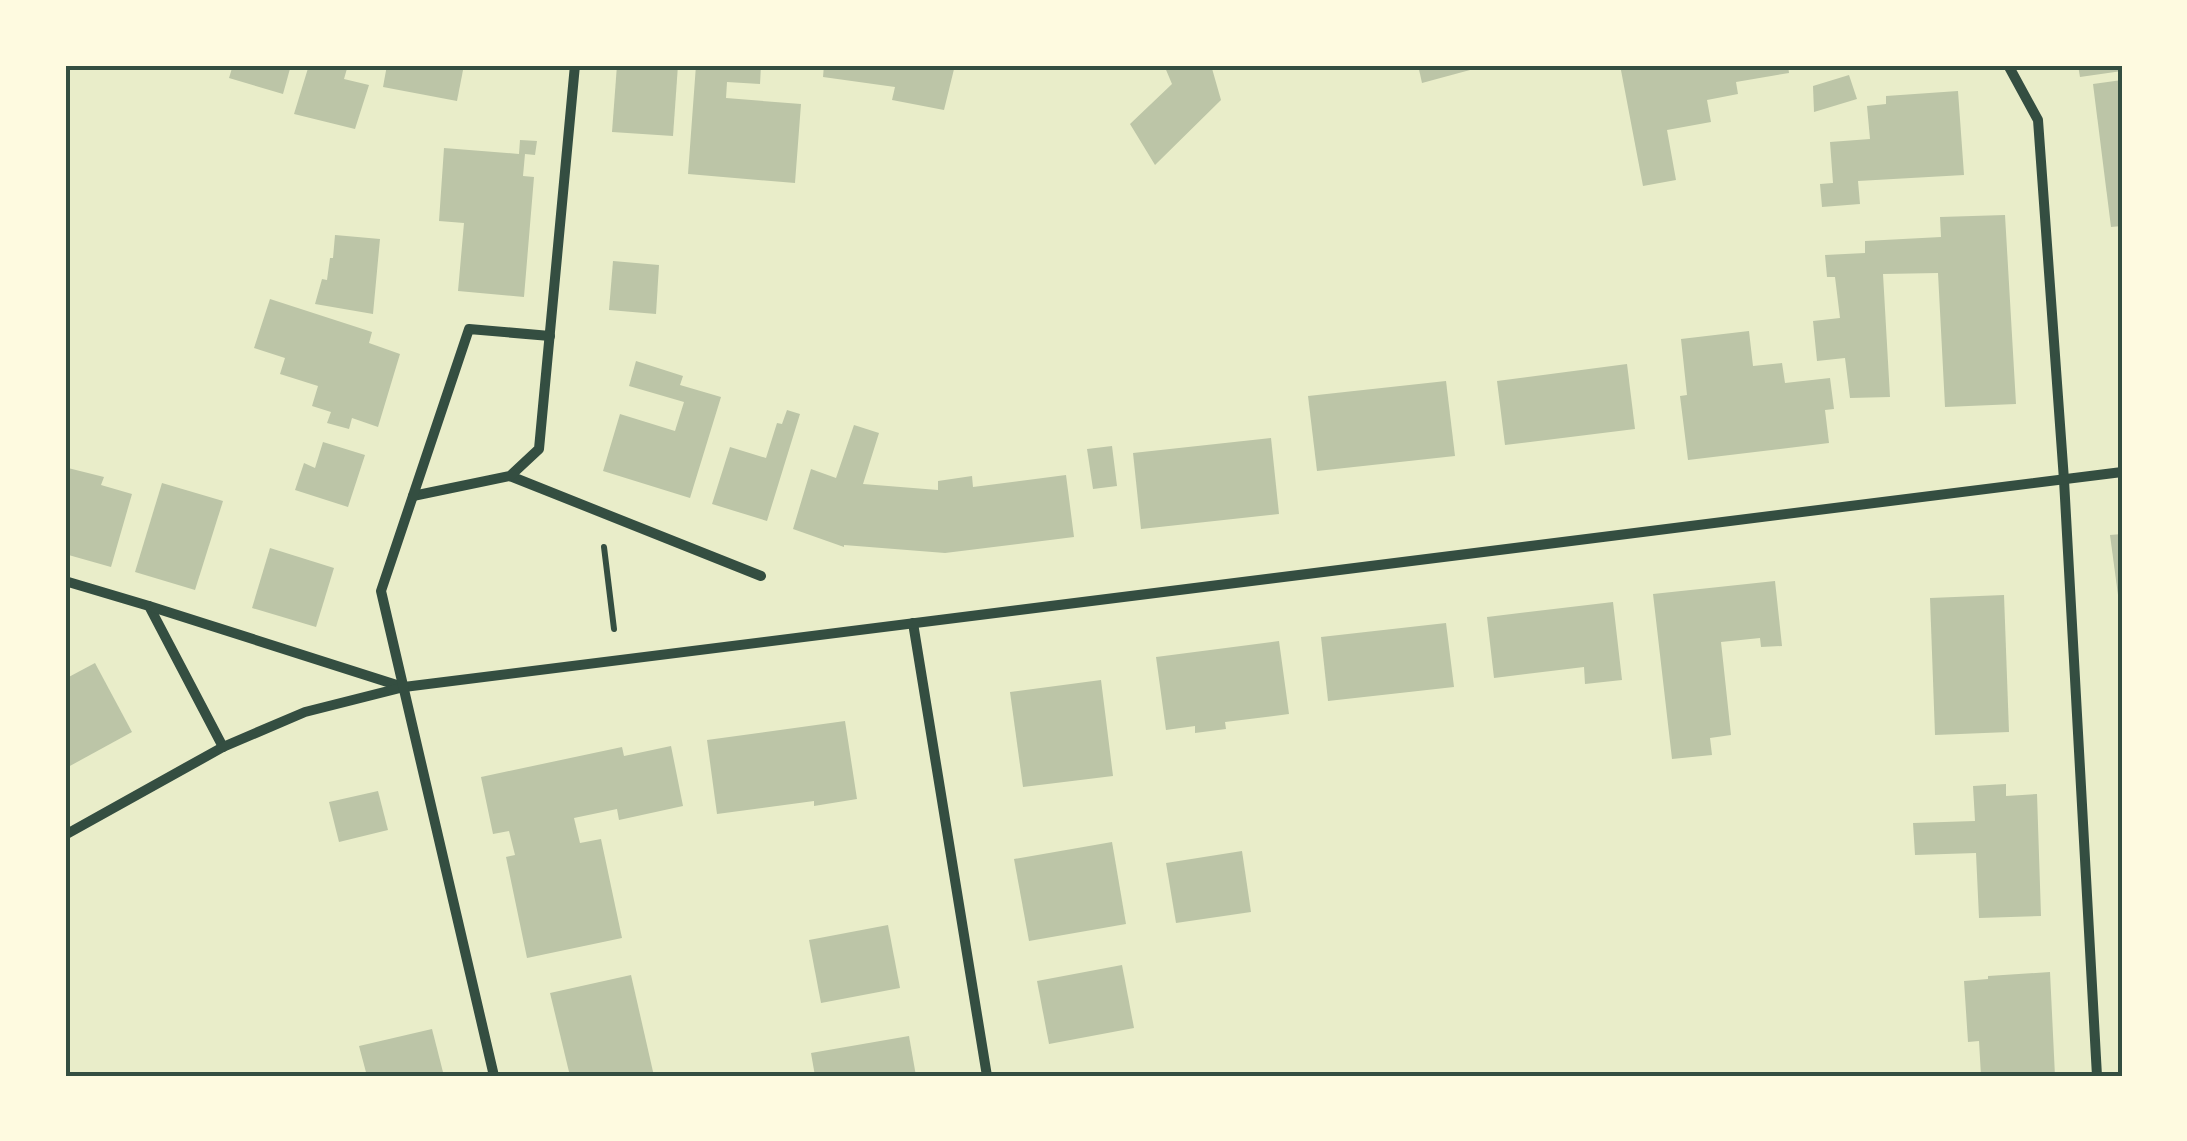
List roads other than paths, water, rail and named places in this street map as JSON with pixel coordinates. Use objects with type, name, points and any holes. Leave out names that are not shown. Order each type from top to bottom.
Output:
[{"type":"street","points":[[413,496],[510,476],[539,449],[575,65]]},
{"type":"street","points":[[2008,65],[2038,120],[2064,480],[2097,1076]]},
{"type":"street","points":[[494,1076],[381,591],[469,329],[550,336]]},
{"type":"street","points":[[65,835],[222,747],[305,712],[404,687],[2122,472]]},
{"type":"street","points":[[510,476],[760,576]]},
{"type":"street","points":[[65,581],[404,687]]},
{"type":"street","points":[[149,606],[222,747]]},
{"type":"street","points":[[913,623],[987,1076]]}]
